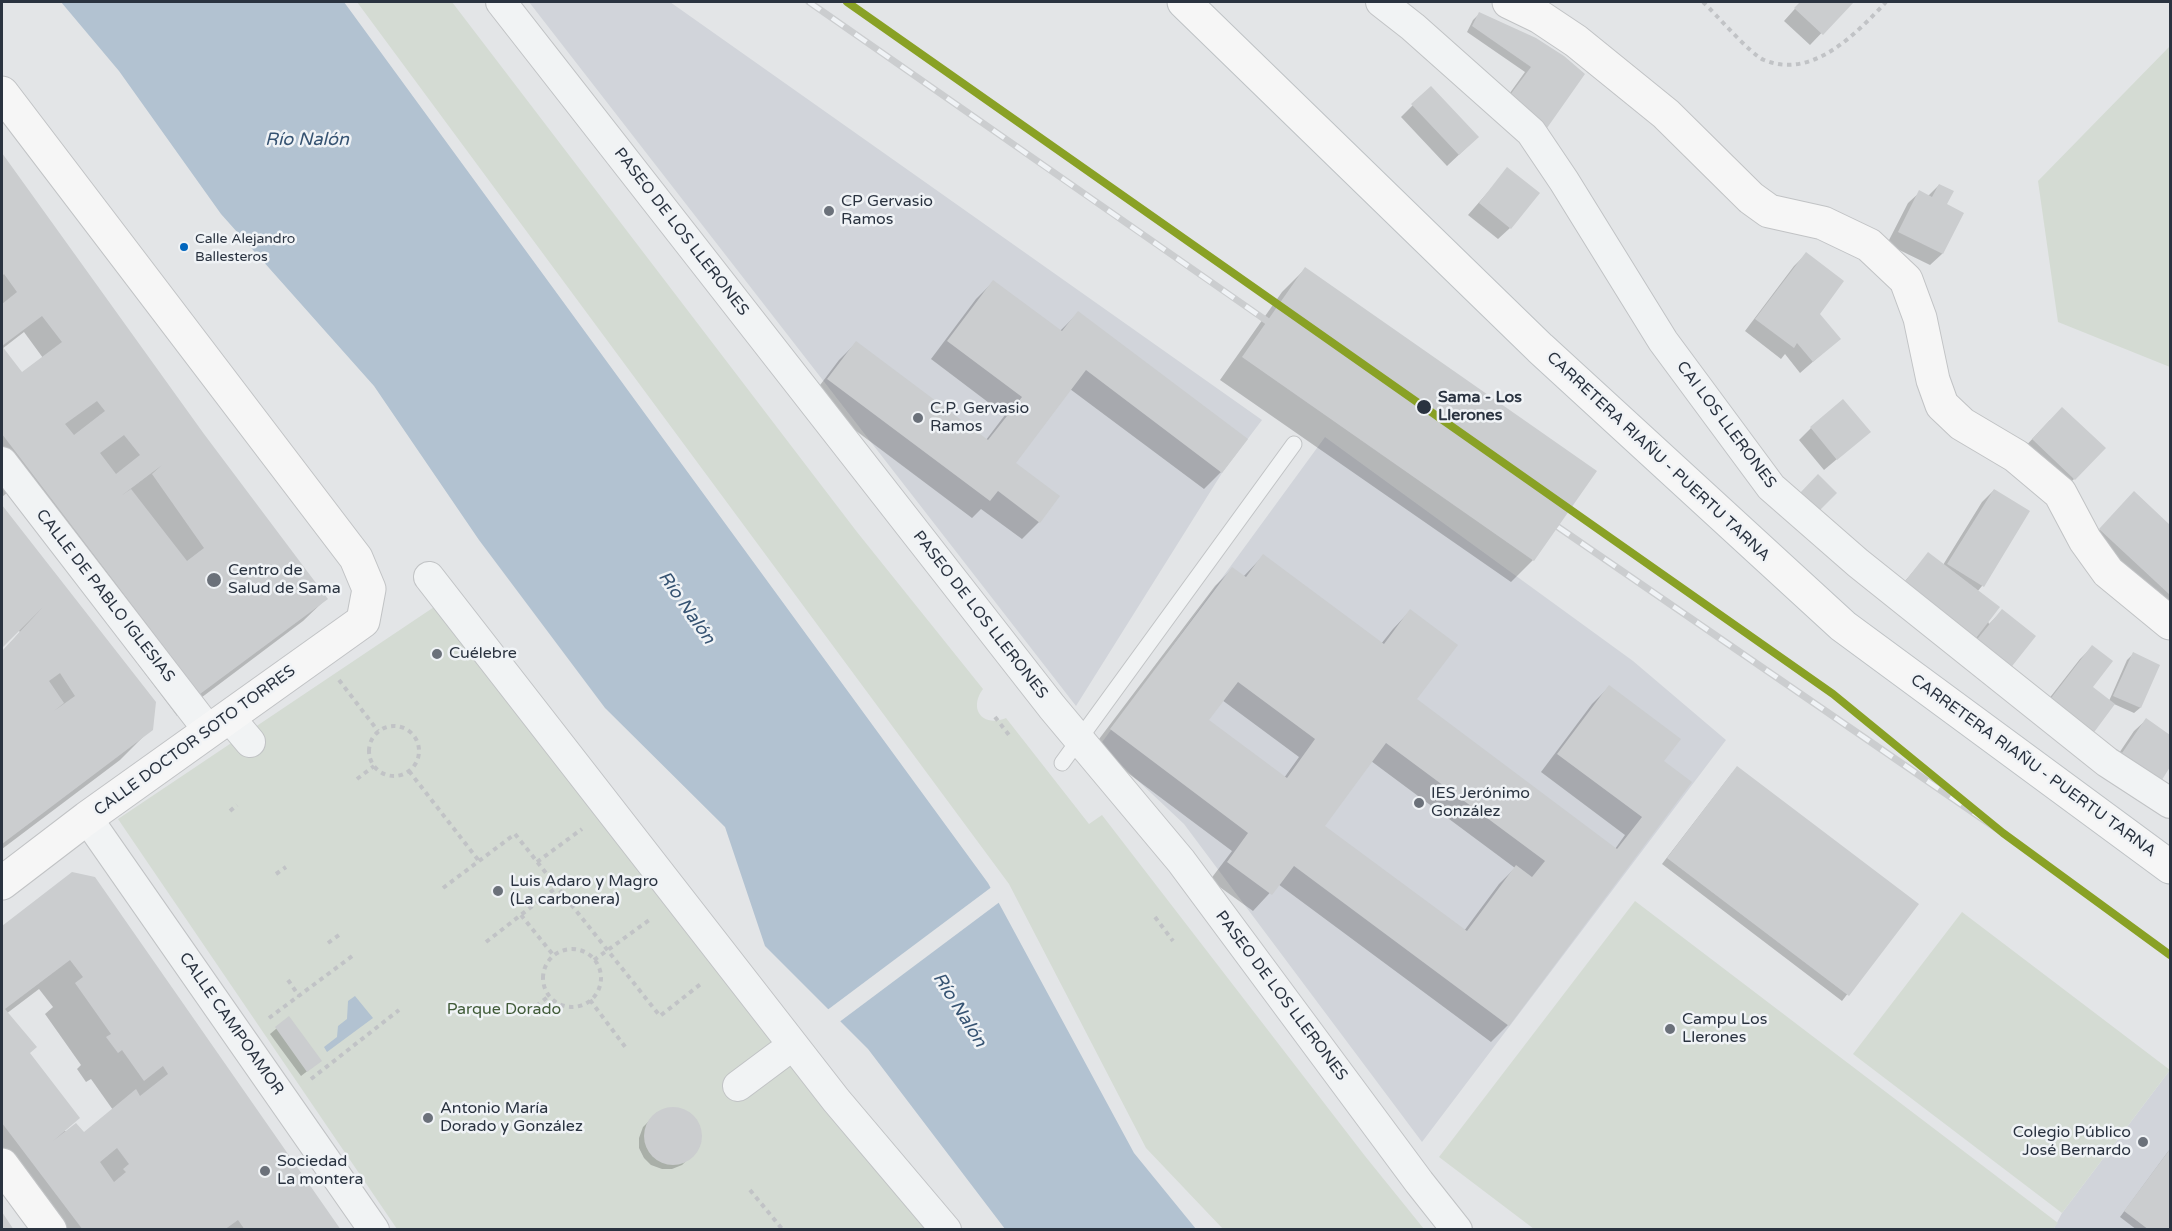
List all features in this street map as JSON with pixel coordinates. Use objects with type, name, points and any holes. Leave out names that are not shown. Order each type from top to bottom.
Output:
[{"type":"street","name":"PASEO DE LOS LLERONES","points":[[501,2],[1080,740],[1181,861],[1457,1230]]},
{"type":"street","name":"CARRETERA RIAÑU - PUERTU TARNA","points":[[1184,2],[1540,348],[1843,626],[2170,867]]},
{"type":"street","name":"CAI LOS LLERONES","points":[[1381,2],[1413,27],[1531,132],[1663,341],[1771,487],[1858,563],[2098,755],[2170,803]]},
{"type":"street","points":[[1509,2],[1540,17],[1576,41],[1666,114],[1751,198],[1769,211],[1823,223],[1869,245],[1877,252],[1906,280],[1920,318],[1933,380],[1942,405],[1962,424],[2016,456],[2060,494],[2085,540],[2108,572],[2170,623]]},
{"type":"street","name":"CALLE DOCTOR SOTO TORRES","points":[[2,93],[356,558],[369,589],[363,621],[87,818],[2,883]]},
{"type":"street","name":"CALLE DE PABLO IGLESIAS","points":[[2,462],[219,724]]},
{"type":"street","points":[[429,577],[836,1100],[946,1230]]},
{"type":"street","points":[[219,724],[250,742]]},
{"type":"street","name":"CALLE CAMPOAMOR","points":[[87,818],[374,1230]]},
{"type":"street","points":[[738,1086],[793,1045]]},
{"type":"street","points":[[2,1165],[50,1230]]},
{"type":"lane","points":[[1062,763],[1294,444]]},
{"type":"path","points":[[1703,2],[1762,60],[1792,66],[1822,57],[1830,52],[1886,2]]},
{"type":"path","points":[[337,677],[378,731]]},
{"type":"path","points":[[995,717],[1009,735]]},
{"type":"path","points":[[397,726],[406,729],[414,736],[419,755],[416,764],[409,771],[400,776],[391,776],[381,773],[374,766],[369,758],[369,748],[378,731],[397,726]]},
{"type":"path","points":[[357,779],[374,766]]},
{"type":"path","points":[[409,771],[479,861]]},
{"type":"path","points":[[230,811],[237,805]]},
{"type":"path","points":[[537,862],[609,809]]},
{"type":"path","points":[[443,888],[515,834],[660,1016],[729,962]]},
{"type":"path","points":[[276,874],[286,867]]},
{"type":"path","points":[[486,942],[557,886]]},
{"type":"path","points":[[594,960],[680,899]]},
{"type":"path","points":[[521,915],[554,956]]},
{"type":"path","points":[[1155,917],[1173,941]]},
{"type":"path","points":[[328,943],[339,934]]},
{"type":"path","points":[[575,949],[585,952],[594,960],[601,981],[597,992],[590,1000],[569,1007],[558,1004],[549,996],[544,986],[543,975],[546,964],[554,956],[563,950],[575,949]]},
{"type":"path","points":[[261,1024],[355,954]]},
{"type":"path","points":[[288,980],[299,996]]},
{"type":"path","points":[[536,1006],[549,996]]},
{"type":"path","points":[[590,1000],[626,1048]]},
{"type":"path","points":[[303,1085],[399,1010]]},
{"type":"path","points":[[750,1190],[783,1230]]},
{"type":"shaded area","name":"CP Gervasio Ramos","points":[[529,2],[670,2],[1262,420],[1222,473],[1076,706]]},
{"type":"shaded area","name":"IES Jerónimo González","points":[[1325,437],[1633,661],[1726,740],[1422,1142],[1184,824],[1100,745]]},
{"type":"shaded area","name":"Colegio Público José Bernardo","points":[[2170,1070],[2170,1229],[2053,1230],[2062,1213]]},
{"type":"green space","points":[[357,2],[452,2],[857,532],[983,689],[977,703],[980,715],[991,720],[1006,718],[1089,824],[1102,815],[1424,1229],[1223,1229],[1146,1148],[1009,884]]},
{"type":"green space","points":[[2170,46],[2170,367],[2058,322],[2038,181]]},
{"type":"green space","name":"Parque Dorado","points":[[446,599],[950,1229],[397,1229],[118,819]]},
{"type":"green space","name":"Campu Los Llerones","points":[[1635,901],[2058,1223],[2053,1229],[1534,1229],[1439,1157]]},
{"type":"green space","points":[[1962,912],[2170,1070],[2062,1213],[1853,1054]]},
{"type":"water","name":"Río Nalón","points":[[61,2],[344,2],[988,883],[1134,1153],[1196,1229],[1005,1229],[868,1049],[765,946],[725,827],[605,708],[479,540],[374,386],[221,214],[119,71]]},
{"type":"water","points":[[355,996],[373,1018],[327,1052],[324,1047],[337,1037],[338,1026],[347,1019],[348,1001]]},
{"type":"pier","points":[[993,886],[1001,901],[838,1023],[826,1011]]},
{"type":"building","points":[[1800,2],[1854,2],[1823,35],[1794,8]]},
{"type":"building","points":[[1479,12],[1536,38],[1564,56],[1585,74],[1547,128],[1507,99],[1531,67],[1472,26]]},
{"type":"building","points":[[1431,86],[1479,137],[1459,155],[1411,104]]},
{"type":"building","points":[[2,153],[204,434],[328,599],[200,694],[2,434],[2,346],[2,304],[17,292],[4,274],[2,276]],"holes":[[[42,316],[62,342],[22,372],[2,346]],[[97,401],[105,411],[74,435],[65,424]],[[124,435],[140,455],[116,474],[100,453]],[[162,465],[152,474],[204,548],[187,561],[131,489],[121,496]]]},
{"type":"building","points":[[1507,167],[1540,193],[1511,229],[1479,203]]},
{"type":"building","points":[[1939,184],[1954,191],[1947,204],[1964,213],[1943,254],[1898,232],[1919,190],[1932,197]]},
{"type":"building","points":[[1806,252],[1844,281],[1820,314],[1841,339],[1813,362],[1797,343],[1794,348],[1755,319]]},
{"type":"building","name":"Sama - Los Llerones","points":[[1305,267],[1597,471],[1534,561],[1242,357]]},
{"type":"building","name":"C.P. Gervasio Ramos","points":[[993,280],[1062,331],[1078,311],[1248,439],[1222,473],[1086,370],[1016,463],[1060,496],[1040,523],[998,491],[990,501],[827,379],[856,341],[988,440],[1022,397],[947,341]]},
{"type":"building","points":[[1843,399],[1871,432],[1837,460],[1810,427]]},
{"type":"building","points":[[2062,407],[2106,448],[2075,480],[2032,439]]},
{"type":"building","points":[[1818,474],[1837,493],[1819,511],[1800,493]]},
{"type":"building","points":[[1994,489],[2030,511],[1984,587],[1947,564]]},
{"type":"building","points":[[2134,491],[2170,525],[2170,595],[2099,529]]},
{"type":"building","points":[[2,505],[156,702],[153,730],[2,844],[2,651],[43,607],[2,648]],"holes":[[[60,673],[75,696],[54,711],[64,703],[49,681]]]},
{"type":"building","points":[[1928,552],[2000,607],[1973,642],[1900,588]]},
{"type":"building","points":[[1263,554],[1384,644],[1410,609],[1458,645],[1417,699],[1617,849],[1642,817],[1557,754],[1609,685],[1681,739],[1664,761],[1692,782],[1509,1026],[1294,866],[1272,895],[1227,862],[1248,833],[1110,729],[1232,567],[1246,577]],"holes":[[[1238,682],[1315,739],[1287,778],[1209,720]],[[1386,743],[1545,861],[1532,877],[1516,865],[1467,931],[1325,826]]]},
{"type":"building","points":[[2002,609],[2036,636],[2009,670],[1974,643]]},
{"type":"building","points":[[2092,645],[2113,661],[2093,687],[2115,704],[2092,735],[2048,702]]},
{"type":"building","points":[[2133,652],[2160,665],[2141,708],[2113,696]]},
{"type":"building","points":[[2146,718],[2170,735],[2170,767],[2160,783],[2120,756]]},
{"type":"building","points":[[1737,766],[1919,904],[1849,996],[1667,858]]},
{"type":"building","points":[[72,872],[95,877],[341,1230],[245,1230],[238,1220],[224,1230],[83,1230],[2,1123],[2,926]],"holes":[[[70,960],[83,977],[75,983],[111,1034],[106,1037],[118,1053],[122,1050],[144,1081],[163,1066],[168,1074],[140,1096],[136,1089],[84,1132],[76,1123],[53,1141],[80,1118],[30,1053],[37,1047],[5,1009]],[[117,1148],[129,1164],[123,1169],[126,1172],[114,1182],[100,1162]]]},
{"type":"building","points":[[289,1016],[322,1061],[307,1072],[275,1027]]},
{"type":"building","points":[[673,1107],[684,1109],[697,1120],[702,1136],[700,1147],[689,1160],[673,1165],[662,1163],[649,1152],[644,1136],[646,1125],[657,1112]]},
{"type":"building","points":[[2170,1149],[2170,1230],[2149,1230],[2124,1211]]},
{"type":"building","points":[[2,1212],[14,1230],[2,1230]]},
{"type":"railway","points":[[809,2],[1267,321]]},
{"type":"railway","points":[[1558,527],[2003,833]]},
{"type":"transit line","points":[[847,2],[1833,694],[2003,833],[2170,955]]},
{"type":"place","name":"CP Gervasio Ramos","points":[[829,211]]},
{"type":"place","name":"Calle Alejandro Ballesteros","points":[[184,247]]},
{"type":"place","name":"Sama - Los Llerones","points":[[1424,407]]},
{"type":"place","name":"C.P. Gervasio Ramos","points":[[918,418]]},
{"type":"place","name":"Centro de Salud de Sama","points":[[214,580]]},
{"type":"place","name":"Cuélebre","points":[[437,654]]},
{"type":"place","name":"IES Jerónimo González","points":[[1419,803]]},
{"type":"place","name":"Luis Adaro y Magro (La carbonera)","points":[[498,891]]},
{"type":"place","name":"Campu Los Llerones","points":[[1670,1029]]},
{"type":"place","name":"Antonio María Dorado y González","points":[[428,1118]]},
{"type":"place","name":"Colegio Público José Bernardo","points":[[2143,1142]]},
{"type":"place","name":"Sociedad La montera","points":[[265,1171]]}]
